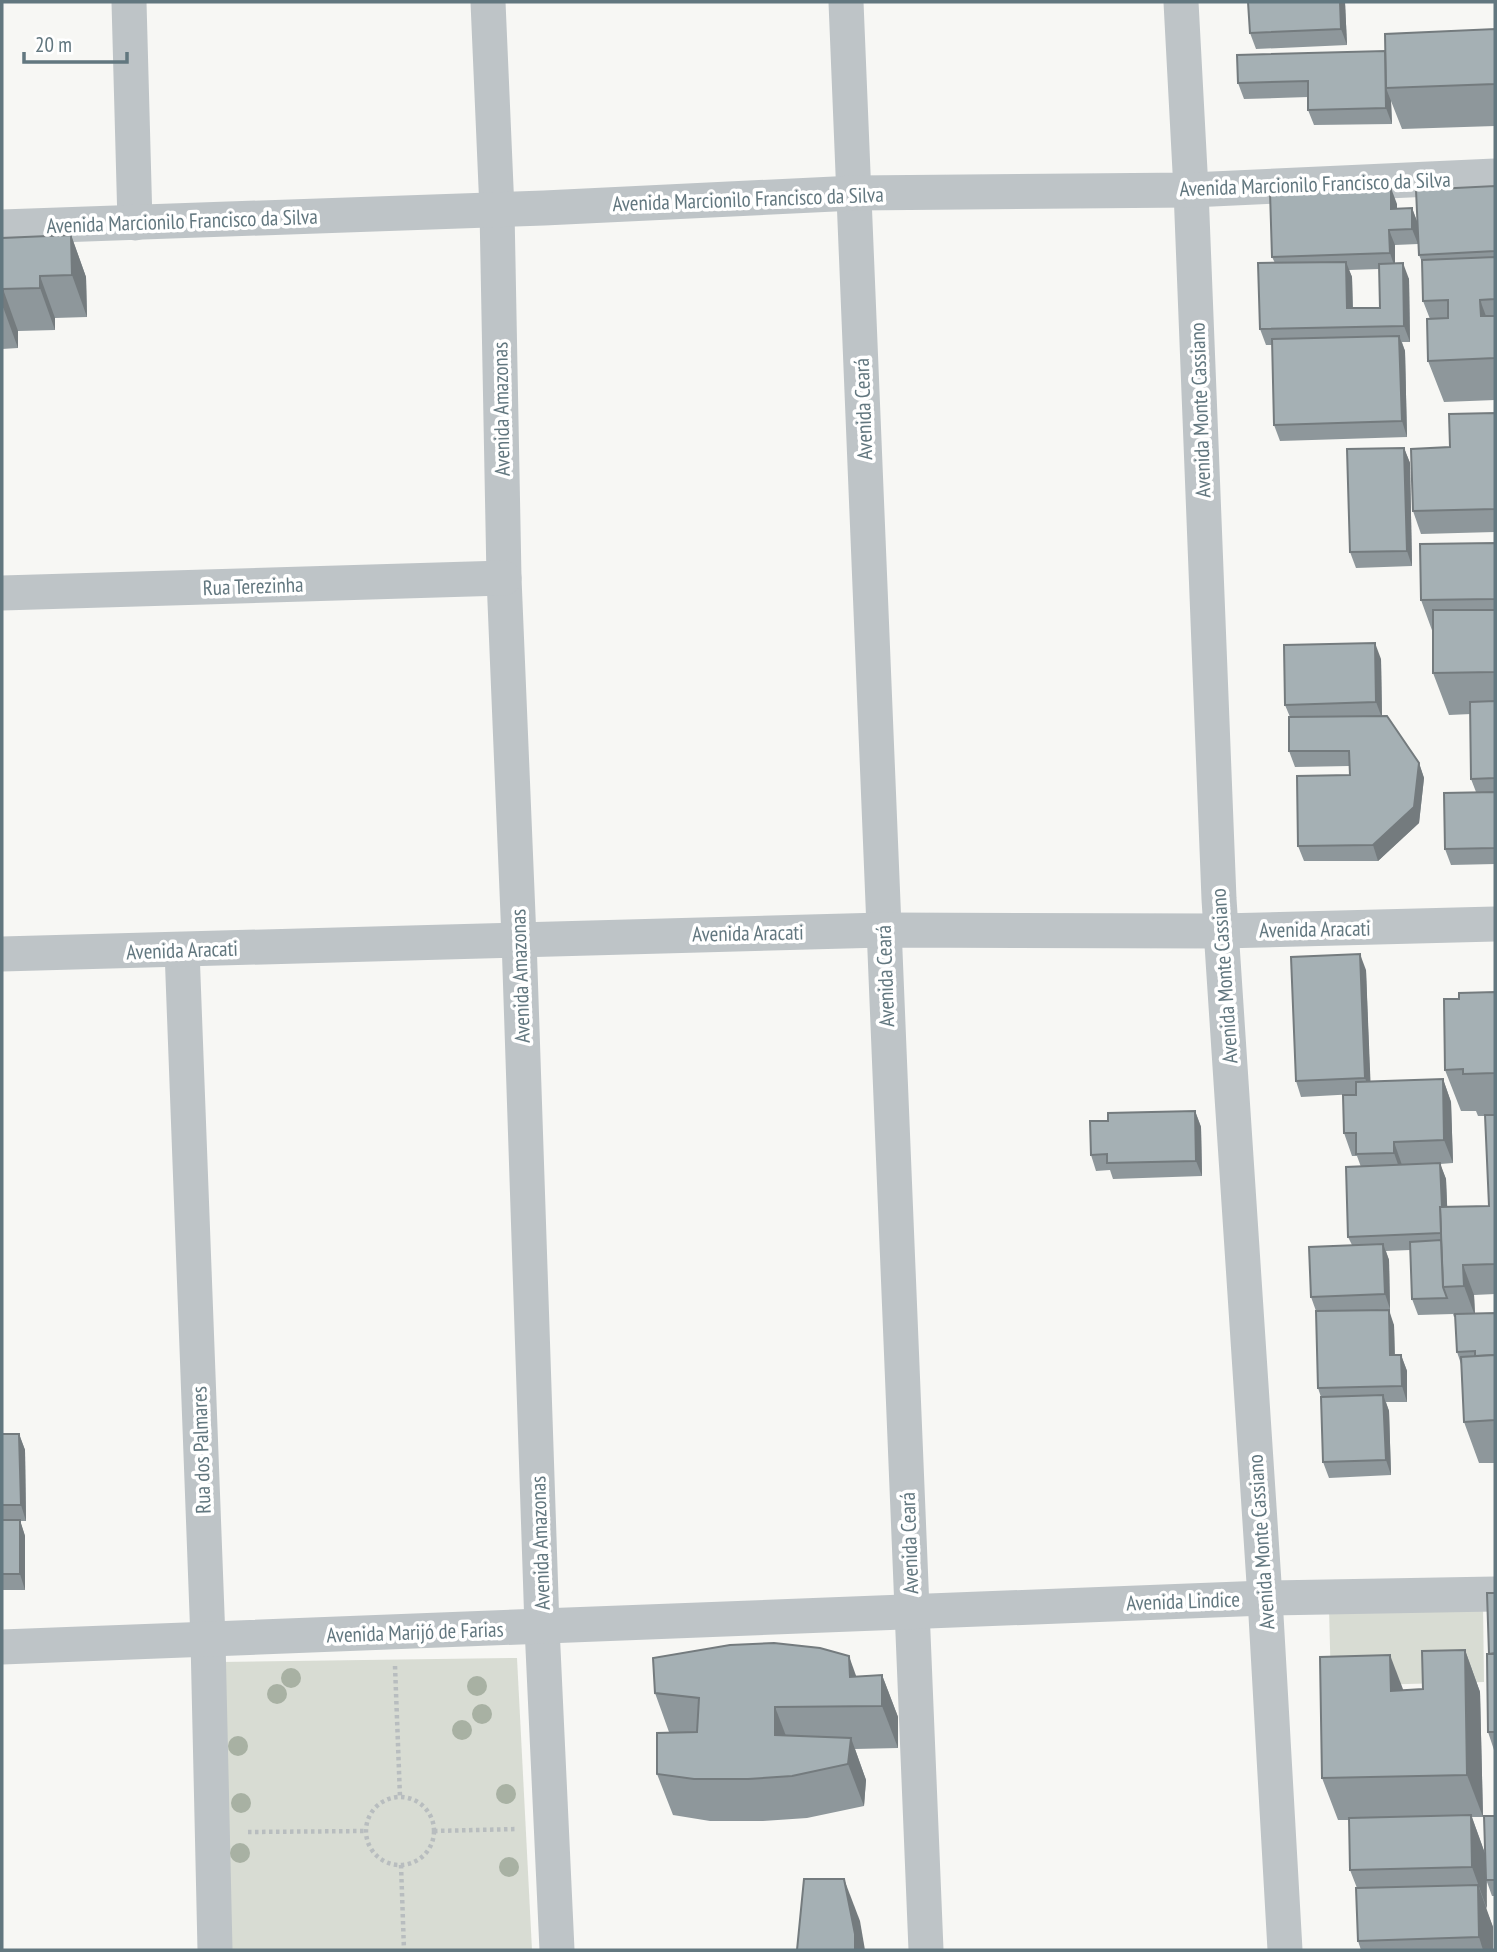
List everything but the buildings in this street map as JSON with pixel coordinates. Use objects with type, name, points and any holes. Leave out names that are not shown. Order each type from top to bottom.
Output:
[{"type":"street","points":[[129,2],[135,223]]},
{"type":"street","name":"Avenida Amazonas","points":[[488,2],[496,210],[504,578],[542,1627],[557,1950]]},
{"type":"street","name":"Avenida Ceará","points":[[846,2],[926,1950]]},
{"type":"street","name":"Avenida Monte Cassiano","points":[[1181,2],[1221,931],[1265,1598],[1285,1950]]},
{"type":"street","name":"Avenida Marcionilo Francisco da Silva","points":[[2,227],[496,210],[855,193],[1191,190],[1495,176]]},
{"type":"street","name":"Rua Terezinha","points":[[2,593],[504,578]]},
{"type":"street","name":"Avenida Aracati","points":[[2,954],[883,930],[1221,931],[1495,924]]},
{"type":"street","name":"Rua dos Palmares","points":[[182,950],[208,1640],[215,1950]]},
{"type":"street","name":"Avenida Lindice","points":[[912,1611],[1265,1598],[1495,1594]]},
{"type":"street","name":"Avenida Marijó de Farias","points":[[2,1647],[912,1611]]},
{"type":"path","points":[[395,1667],[400,1797]]},
{"type":"path","points":[[400,1797],[412,1798],[422,1804],[430,1813],[434,1831],[430,1847],[423,1856],[413,1863],[401,1865],[390,1864],[373,1852],[367,1842],[366,1831],[372,1811],[389,1798],[400,1797]]},
{"type":"path","points":[[434,1831],[517,1829]]},
{"type":"path","points":[[235,1832],[366,1831]]},
{"type":"path","points":[[401,1865],[404,1950]]},
{"type":"shaded area","points":[[1483,1604],[1484,1682],[1331,1686],[1329,1608]]},
{"type":"shaded area","points":[[517,1658],[532,1950],[226,1950],[220,1662]]}]
